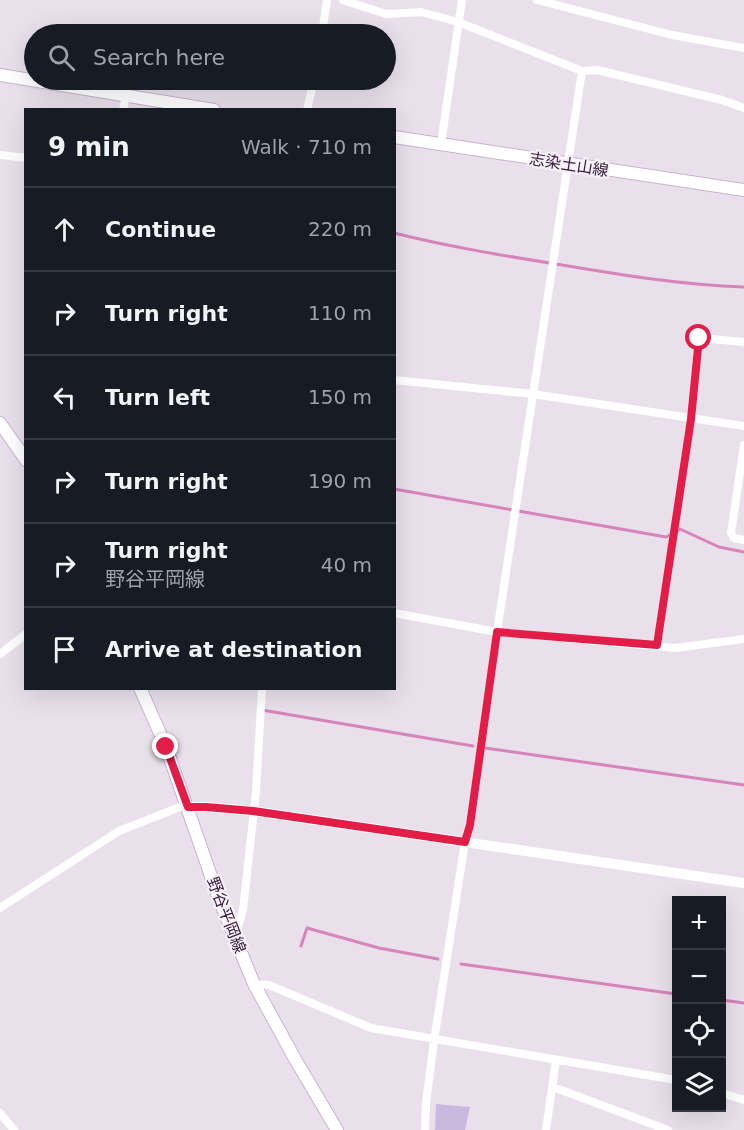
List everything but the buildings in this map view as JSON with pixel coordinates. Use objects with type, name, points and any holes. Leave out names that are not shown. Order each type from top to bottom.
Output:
[{"type":"main road","points":[[0,75],[24,79]]},
{"type":"main road","points":[[94,90],[202,108]]},
{"type":"main road","name":"志染土山線","points":[[396,137],[744,190]]},
{"type":"main road","points":[[0,423],[24,457]]},
{"type":"main road","name":"野谷平岡線","points":[[141,690],[166,747],[219,898],[254,984],[337,1130]]},
{"type":"street","points":[[323,24],[327,0]]},
{"type":"street","points":[[342,0],[386,14],[421,12],[458,22],[582,71],[597,70],[722,100],[744,108]]},
{"type":"street","points":[[441,144],[462,0]]},
{"type":"street","points":[[537,0],[672,34],[744,48]]},
{"type":"street","points":[[425,1130],[434,1041],[465,842],[470,825],[566,163],[582,71]]},
{"type":"street","points":[[307,108],[312,90]]},
{"type":"street","points":[[123,108],[126,95]]},
{"type":"street","points":[[0,155],[24,158]]},
{"type":"street","points":[[657,645],[691,419],[699,338],[744,342]]},
{"type":"street","points":[[396,380],[533,394],[744,426]]},
{"type":"street","points":[[744,446],[731,533],[734,538],[744,540]]},
{"type":"street","points":[[396,613],[497,632],[675,648],[744,639]]},
{"type":"street","points":[[0,654],[24,636]]},
{"type":"street","points":[[235,938],[243,910],[262,690]]},
{"type":"street","points":[[0,908],[119,831],[180,807],[253,811],[744,883]]},
{"type":"street","points":[[254,984],[269,985],[371,1028],[434,1041],[672,1079]]},
{"type":"street","points":[[546,1130],[556,1060]]},
{"type":"street","points":[[553,1087],[668,1130]]},
{"type":"street","points":[[726,1094],[744,1100]]},
{"type":"street","points":[[0,1113],[14,1130]]},
{"type":"shaded area","points":[[436,1104],[470,1107],[465,1130],[435,1130]]},
{"type":"waterway","points":[[396,233],[478,251],[607,272],[675,282],[744,287]]},
{"type":"waterway","points":[[396,489],[666,537],[680,529],[719,547],[744,552]]},
{"type":"waterway","points":[[262,710],[473,746]]},
{"type":"waterway","points":[[485,748],[744,785]]},
{"type":"waterway","points":[[301,946],[307,928],[379,948],[438,959]]},
{"type":"waterway","points":[[461,964],[672,993]]},
{"type":"waterway","points":[[726,1001],[744,1003]]},
{"type":"route","points":[[166,747],[188,807],[253,811],[465,842],[470,825],[497,632],[657,645],[691,419],[699,338]]}]
